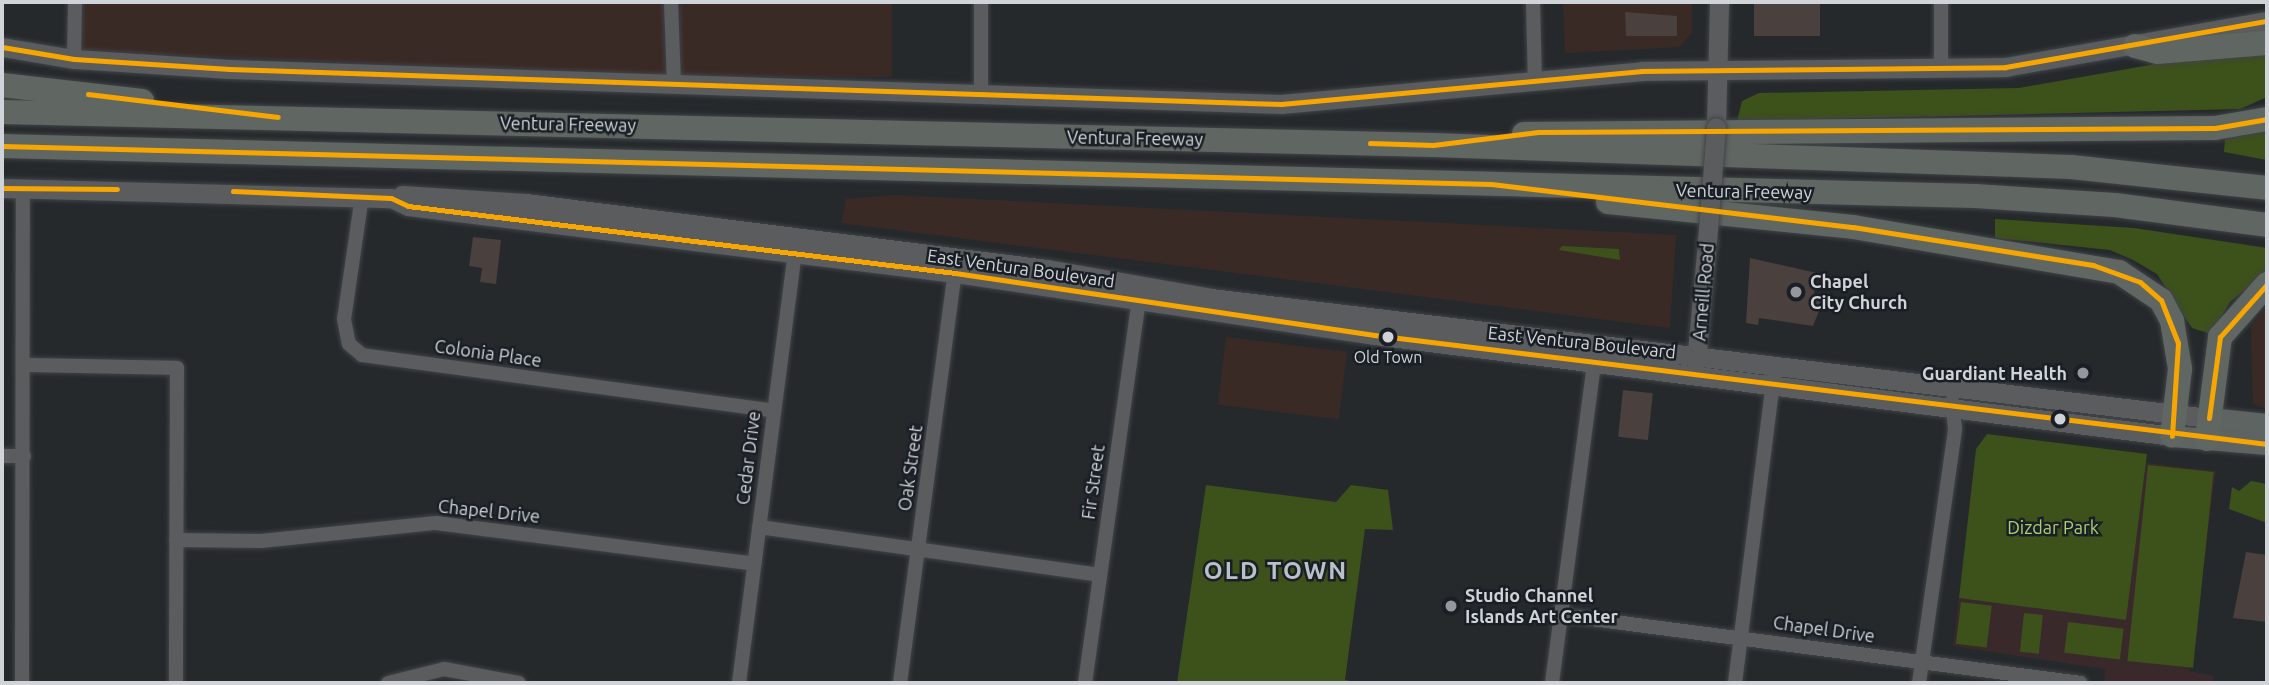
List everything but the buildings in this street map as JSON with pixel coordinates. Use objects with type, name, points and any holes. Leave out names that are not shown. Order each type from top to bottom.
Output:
[{"type":"highway","points":[[2134,46],[2157,52],[2267,43]]},
{"type":"highway","points":[[2,85],[229,116]]},
{"type":"highway","name":"Ventura Freeway","points":[[2,112],[1433,145],[2071,167],[2267,188]]},
{"type":"highway","points":[[1433,145],[1538,132],[2215,128],[2267,119]]},
{"type":"highway","name":"Ventura Freeway","points":[[2,146],[2057,200],[2267,225]]},
{"type":"highway","points":[[2,159],[105,149]]},
{"type":"highway","points":[[1491,184],[1853,227],[2119,272],[2161,300],[2172,321],[2180,369],[2173,425]]},
{"type":"highway","points":[[2208,428],[2220,337],[2267,284]]},
{"type":"main road","name":"Arneill Road","points":[[1695,373],[1717,102],[1718,2]]},
{"type":"main road","points":[[2,47],[74,60],[1281,104],[1718,69],[1941,70],[2005,67],[2267,21]]},
{"type":"main road","name":"East Ventura Boulevard","points":[[2,188],[391,198],[408,206],[796,245],[956,265],[1139,294],[1595,354],[1695,373],[1954,407],[2208,428],[2267,424]]},
{"type":"main road","name":"East Ventura Boulevard","points":[[1595,354],[1698,353],[1776,362],[1949,386],[2173,425]]},
{"type":"main road","name":"East Ventura Boulevard","points":[[2208,428],[2267,444]]},
{"type":"street","points":[[74,60],[75,2]]},
{"type":"street","points":[[671,2],[674,82]]},
{"type":"street","points":[[981,2],[981,95]]},
{"type":"street","points":[[1533,2],[1535,82]]},
{"type":"street","points":[[1941,2],[1941,70]]},
{"type":"street","points":[[22,683],[23,187]]},
{"type":"street","name":"Colonia Place","points":[[362,197],[344,319],[349,344],[362,355],[774,411]]},
{"type":"street","name":"Cedar Drive","points":[[739,683],[796,245]]},
{"type":"street","name":"Oak Street","points":[[900,683],[956,265]]},
{"type":"street","name":"Fir Street","points":[[1085,683],[1139,294]]},
{"type":"street","points":[[1552,683],[1595,354]]},
{"type":"street","points":[[1735,683],[1776,362]]},
{"type":"street","points":[[23,365],[177,368],[176,683]]},
{"type":"street","points":[[1919,683],[1954,407],[1949,386]]},
{"type":"street","points":[[2,456],[24,456]]},
{"type":"street","name":"Chapel Drive","points":[[176,540],[261,541],[436,523],[754,564]]},
{"type":"street","points":[[759,527],[1100,575]]},
{"type":"street","name":"Chapel Drive","points":[[1561,615],[2081,683]]},
{"type":"street","points":[[388,683],[444,669],[519,683]]},
{"type":"shaded area","points":[[82,2],[664,2],[665,76],[82,51]]},
{"type":"shaded area","points":[[680,2],[892,2],[892,77],[680,77]]},
{"type":"shaded area","points":[[1563,2],[1692,2],[1692,33],[1679,47],[1565,53]]},
{"type":"shaded area","points":[[895,195],[1676,235],[1670,328],[841,223],[846,199]]},
{"type":"shaded area","points":[[2267,306],[2267,409],[2253,404],[2251,327]]},
{"type":"shaded area","points":[[1226,337],[1347,352],[1339,419],[1218,404]]},
{"type":"shaded area","points":[[2146,463],[2216,471],[2189,671],[2214,676],[2213,683],[2104,683],[2105,669],[1953,646],[1959,598],[2126,620]]},
{"type":"green space","points":[[2267,54],[2267,97],[2240,109],[1737,121],[1742,101],[1759,93],[2019,88],[2195,57]]},
{"type":"green space","points":[[2267,131],[2267,160],[2224,152],[2225,139]]},
{"type":"green space","points":[[1995,219],[2134,228],[2267,248],[2267,272],[2230,302],[2211,334],[2192,328],[2157,274],[2133,260],[2110,250],[1995,238]]},
{"type":"green space","points":[[1562,246],[1619,249],[1620,260],[1559,250]]},
{"type":"green space","name":"Dizdar Park","points":[[1987,434],[2147,454],[2126,620],[1959,598],[1976,449]]},
{"type":"green space","points":[[2148,465],[2214,472],[2193,668],[2127,661]]},
{"type":"green space","points":[[2251,481],[2267,484],[2267,523],[2229,509],[2232,487],[2239,491]]},
{"type":"green space","points":[[1206,485],[1336,502],[1351,485],[1388,490],[1393,530],[1365,529],[1345,680],[1362,683],[1177,683]]},
{"type":"green space","points":[[1961,602],[1992,606],[1987,647],[1956,644]]},
{"type":"green space","points":[[2024,613],[2043,615],[2039,654],[2020,652]]},
{"type":"green space","points":[[2068,622],[2124,629],[2120,660],[2064,653]]},
{"type":"transit line","points":[[2,47],[74,59],[230,69],[1281,104],[1642,71],[2005,67],[2267,21]]},
{"type":"transit line","points":[[88,94],[278,117]]},
{"type":"transit line","points":[[1370,143],[1433,145],[1538,132],[2215,128],[2267,119]]},
{"type":"transit line","points":[[2,146],[1491,184],[1853,227],[2093,265],[2140,282],[2161,300],[2178,343],[2172,436]]},
{"type":"transit line","points":[[2,188],[117,189]]},
{"type":"transit line","points":[[233,191],[391,198],[408,206],[955,273],[1374,335],[2267,444]]},
{"type":"transit line","points":[[2209,418],[2220,337],[2267,284]]},
{"type":"place","name":"Chapel City Church","points":[[1796,292]]},
{"type":"place","name":"Old Town","points":[[1388,337]]},
{"type":"place","name":"Guardiant Health","points":[[2083,373]]},
{"type":"place","name":"Studio Channel Islands Art Center","points":[[1451,606]]},
{"type":"district","name":"OLD TOWN","points":[[1276,571]]}]
